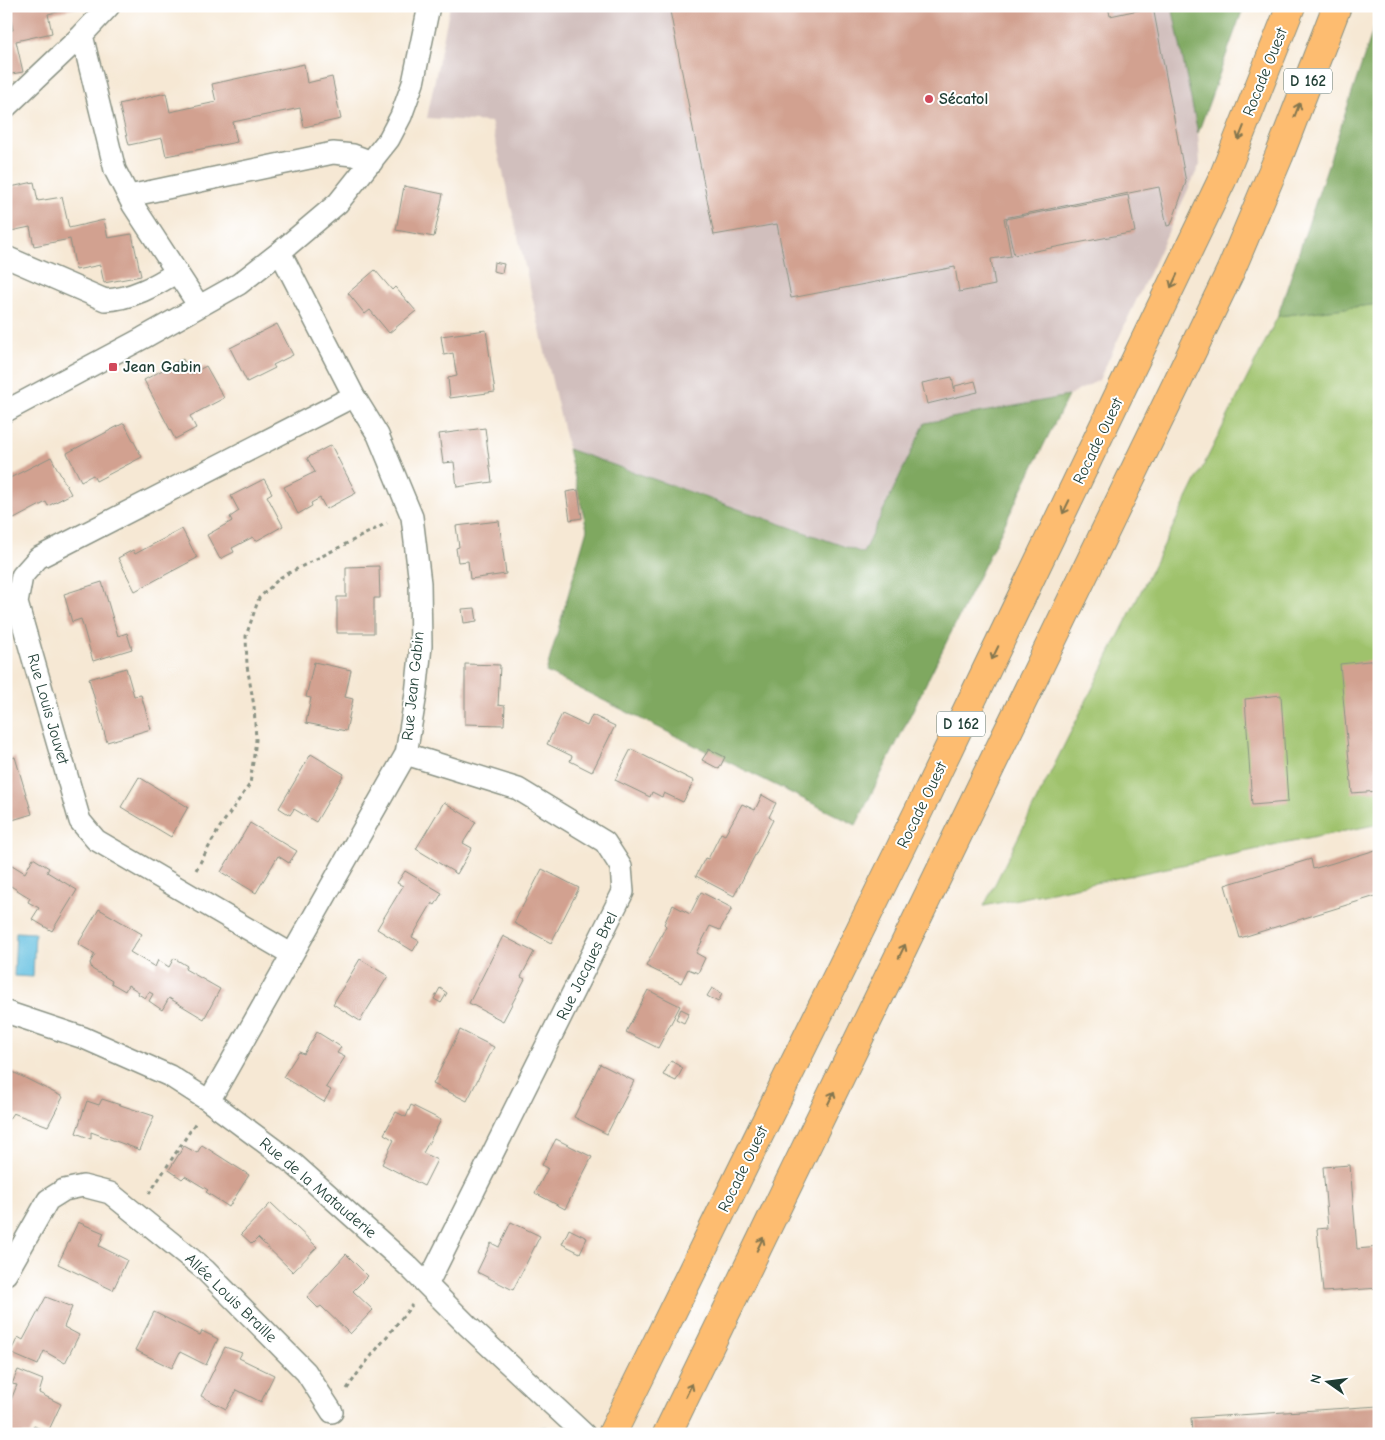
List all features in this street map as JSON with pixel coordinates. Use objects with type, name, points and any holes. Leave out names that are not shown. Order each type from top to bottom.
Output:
[{"type":"main road","name":"Rocade Ouest","points":[[612,1434],[920,810],[1214,198],[1291,6]]},
{"type":"main road","name":"D 162","points":[[667,1434],[1230,272],[1279,156],[1337,6]]},
{"type":"street","points":[[6,107],[82,35],[109,6]]},
{"type":"street","points":[[6,411],[239,284],[338,203],[389,139],[402,116],[412,83],[429,6]]},
{"type":"street","points":[[82,35],[115,170],[129,196],[199,306]]},
{"type":"street","points":[[129,196],[333,153],[353,155],[372,162]]},
{"type":"street","name":"Rue Jean Gabin","points":[[209,1101],[406,754],[416,694],[421,646],[420,582],[412,517],[378,435],[354,396],[280,252]]},
{"type":"street","points":[[6,257],[105,300],[120,300],[154,286],[177,272]]},
{"type":"street","name":"Rue Louis Jouvet","points":[[291,954],[96,840],[80,821],[17,603],[22,576],[38,558],[354,396]]},
{"type":"street","name":"Rue Jacques Brel","points":[[406,754],[518,789],[605,842],[621,867],[623,892],[427,1285]]},
{"type":"street","name":"Rue de la Matauderie","points":[[6,1012],[84,1038],[170,1076],[209,1101],[295,1165],[408,1266],[468,1326],[584,1434]]},
{"type":"street","name":"Allée Louis Braille","points":[[6,1274],[48,1200],[64,1190],[83,1186],[110,1194],[138,1214],[205,1270],[306,1372],[332,1412]]},
{"type":"path","points":[[184,892],[220,827],[250,784],[256,740],[254,706],[246,666],[246,636],[259,598],[281,577],[386,523],[412,517]]},
{"type":"path","points":[[138,1214],[153,1186],[209,1101]]},
{"type":"path","points":[[332,1412],[360,1370],[427,1285]]},
{"type":"shaded area","points":[[450,6],[1244,6],[1198,133],[1200,164],[1099,380],[1068,396],[925,423],[863,553],[568,449],[491,122],[427,118]]},
{"type":"green space","points":[[1172,6],[1244,6],[1198,133]]},
{"type":"green space","points":[[1379,12],[1379,304],[1278,316],[1278,315]]},
{"type":"green space","points":[[1379,304],[1379,824],[984,906],[1278,316]]},
{"type":"green space","points":[[1068,396],[856,825],[546,672],[587,529],[568,449],[863,553],[925,423]]},
{"type":"green space","points":[[547,1427],[548,1434],[458,1434]]},
{"type":"water","points":[[16,932],[35,933],[33,977],[14,976]]},
{"type":"building","points":[[8,6],[81,7],[48,14],[52,33],[16,41],[23,72],[6,75],[6,31],[13,30]]},
{"type":"building","name":"Sécatol","points":[[669,6],[1108,6],[1110,16],[1153,7],[1186,182],[1171,225],[1167,226],[1159,187],[1004,218],[1011,256],[991,259],[995,285],[959,292],[955,267],[791,298],[777,224],[714,235]]},
{"type":"building","points":[[304,64],[307,83],[332,77],[341,119],[304,127],[300,108],[233,122],[237,142],[166,156],[162,138],[129,145],[119,104],[166,93],[170,112],[216,102],[212,84]]},
{"type":"building","points":[[34,182],[38,201],[62,197],[69,228],[104,220],[108,238],[132,234],[141,276],[104,283],[100,265],[76,270],[70,239],[34,246],[30,227],[6,232],[6,188]]},
{"type":"building","points":[[404,186],[443,194],[434,237],[396,230]]},
{"type":"building","points":[[1128,195],[1135,232],[1014,255],[1006,219]]},
{"type":"building","points":[[494,262],[504,264],[502,273],[493,271]]},
{"type":"building","points":[[375,270],[392,290],[395,287],[416,311],[389,333],[370,310],[365,314],[348,293]]},
{"type":"building","points":[[277,324],[293,355],[273,365],[275,368],[247,382],[230,348]]},
{"type":"building","points":[[486,330],[495,392],[450,398],[448,378],[457,376],[453,353],[444,355],[441,336]]},
{"type":"building","points":[[183,359],[191,374],[206,366],[224,398],[190,416],[196,428],[175,439],[144,380]]},
{"type":"building","points":[[952,377],[955,392],[955,386],[975,381],[978,392],[927,404],[922,383]]},
{"type":"building","points":[[124,423],[142,457],[96,481],[93,475],[81,481],[67,453]]},
{"type":"building","points":[[485,428],[492,482],[457,487],[454,462],[443,463],[439,434]]},
{"type":"building","points":[[331,445],[356,493],[326,509],[320,498],[311,503],[312,506],[298,514],[284,487],[315,472],[307,458]]},
{"type":"building","points":[[51,457],[71,494],[48,506],[46,502],[14,519],[8,508],[6,509],[6,480]]},
{"type":"building","points":[[264,479],[272,493],[267,496],[283,526],[256,541],[253,537],[232,548],[234,552],[220,559],[207,535],[232,521],[230,517],[239,511],[231,496]]},
{"type":"building","points":[[578,490],[582,518],[570,520],[566,492]]},
{"type":"building","points":[[499,521],[506,574],[470,579],[468,561],[458,562],[456,548],[459,547],[456,526]]},
{"type":"building","points":[[182,529],[197,558],[135,591],[118,558],[133,550],[135,554]]},
{"type":"building","points":[[379,566],[380,598],[374,598],[374,633],[337,633],[337,597],[346,597],[346,567]]},
{"type":"building","points":[[102,582],[118,636],[127,633],[132,649],[93,661],[81,619],[72,622],[64,594]]},
{"type":"building","points":[[475,608],[477,621],[464,623],[462,609]]},
{"type":"building","points":[[1378,660],[1379,791],[1352,793],[1340,664]]},
{"type":"building","points":[[314,662],[351,670],[345,697],[353,699],[346,731],[306,723],[311,698],[306,697]]},
{"type":"building","points":[[465,664],[500,665],[498,705],[505,706],[504,725],[465,724]]},
{"type":"building","points":[[126,668],[134,696],[141,695],[151,729],[107,742],[89,679]]},
{"type":"building","points":[[1281,695],[1288,802],[1252,805],[1245,699]]},
{"type":"building","points":[[562,714],[587,726],[592,715],[615,726],[592,772],[570,761],[572,756],[547,744]]},
{"type":"building","points":[[631,749],[694,781],[683,802],[664,793],[662,797],[652,792],[650,797],[615,780]]},
{"type":"building","points":[[709,749],[725,757],[719,769],[702,760]]},
{"type":"building","points":[[311,754],[344,774],[316,822],[294,809],[290,815],[279,808]]},
{"type":"building","points":[[15,757],[32,814],[6,822],[6,760]]},
{"type":"building","points":[[139,777],[188,807],[171,837],[121,807]]},
{"type":"building","points":[[762,795],[776,803],[769,817],[773,820],[734,896],[696,876],[705,858],[708,859],[721,833],[725,835],[742,804],[755,810]]},
{"type":"building","points":[[444,802],[476,822],[463,843],[472,848],[457,874],[416,849]]},
{"type":"building","points":[[250,823],[297,851],[289,863],[278,856],[256,893],[221,872]]},
{"type":"building","points":[[1379,849],[1379,895],[1240,938],[1225,885],[1311,859],[1313,869]]},
{"type":"building","points":[[33,858],[49,868],[47,872],[77,890],[52,931],[32,919],[39,908],[28,902],[30,898],[6,883],[6,875],[12,865],[25,873]]},
{"type":"building","points":[[542,869],[579,888],[551,943],[514,923]]},
{"type":"building","points":[[405,871],[442,893],[435,905],[432,903],[412,937],[419,941],[413,951],[377,929],[403,886],[397,883]]},
{"type":"building","points":[[701,892],[732,908],[720,930],[710,926],[696,953],[705,958],[698,973],[688,969],[681,983],[646,966],[666,926],[664,924],[673,905],[690,914]]},
{"type":"building","points":[[99,909],[142,934],[130,952],[155,967],[158,960],[169,967],[174,958],[187,966],[185,969],[220,989],[204,1019],[169,998],[162,1010],[149,1001],[153,994],[149,992],[145,998],[128,985],[125,991],[92,969],[90,963],[95,954],[78,944]]},
{"type":"building","points":[[503,936],[534,952],[521,977],[525,979],[503,1021],[469,1003]]},
{"type":"building","points":[[360,959],[388,976],[360,1021],[333,1004]]},
{"type":"building","points":[[440,988],[447,993],[441,1003],[434,999]]},
{"type":"building","points":[[712,988],[722,994],[718,1002],[707,996]]},
{"type":"building","points":[[648,990],[680,1006],[658,1048],[626,1032]]},
{"type":"building","points":[[681,1009],[689,1013],[684,1023],[676,1019]]},
{"type":"building","points":[[460,1030],[494,1047],[467,1101],[433,1084]]},
{"type":"building","points":[[317,1032],[341,1047],[337,1053],[345,1057],[326,1087],[331,1090],[324,1102],[283,1077],[299,1052],[304,1054]]},
{"type":"building","points":[[671,1061],[683,1068],[676,1081],[663,1075]]},
{"type":"building","points":[[600,1064],[634,1081],[607,1134],[574,1117]]},
{"type":"building","points":[[7,1069],[63,1097],[48,1126],[13,1113],[6,1123]]},
{"type":"building","points":[[102,1099],[154,1116],[140,1150],[91,1132],[91,1139],[76,1133],[87,1101],[99,1105]]},
{"type":"building","points":[[411,1105],[441,1120],[423,1153],[437,1160],[424,1186],[382,1164],[394,1140],[384,1134],[396,1112],[406,1117]]},
{"type":"building","points":[[556,1139],[592,1157],[565,1209],[535,1193],[548,1168],[542,1165]]},
{"type":"building","points":[[202,1145],[249,1175],[229,1207],[206,1192],[208,1190],[185,1176],[182,1179],[169,1170],[184,1146],[197,1153]]},
{"type":"building","points":[[1350,1165],[1357,1249],[1379,1247],[1379,1288],[1323,1292],[1317,1229],[1328,1228],[1323,1167]]},
{"type":"building","points":[[271,1203],[317,1247],[293,1272],[258,1238],[252,1244],[241,1234]]},
{"type":"building","points":[[78,1222],[104,1233],[99,1246],[127,1260],[113,1290],[58,1264]]},
{"type":"building","points":[[511,1222],[540,1236],[513,1290],[477,1272],[491,1243],[499,1247]]},
{"type":"building","points":[[569,1229],[587,1238],[580,1253],[562,1244]]},
{"type":"building","points":[[346,1254],[368,1276],[353,1291],[373,1310],[350,1334],[321,1306],[318,1308],[307,1297]]},
{"type":"building","points":[[46,1297],[72,1307],[64,1327],[79,1335],[65,1363],[44,1351],[38,1365],[10,1353],[18,1337],[23,1340]]},
{"type":"building","points":[[154,1312],[200,1335],[202,1331],[218,1339],[206,1365],[180,1352],[172,1368],[135,1350]]},
{"type":"building","points":[[225,1347],[242,1353],[239,1358],[274,1375],[261,1402],[237,1390],[226,1409],[201,1396]]},
{"type":"building","points":[[18,1370],[43,1380],[39,1393],[61,1404],[48,1432],[34,1426],[30,1434],[6,1434],[6,1412],[17,1385],[12,1384]]},
{"type":"building","points":[[1379,1406],[1379,1434],[1192,1434],[1191,1418]]},
{"type":"place","name":"Sécatol","points":[[929,99]]},
{"type":"place","name":"Jean Gabin","points":[[113,367]]}]
